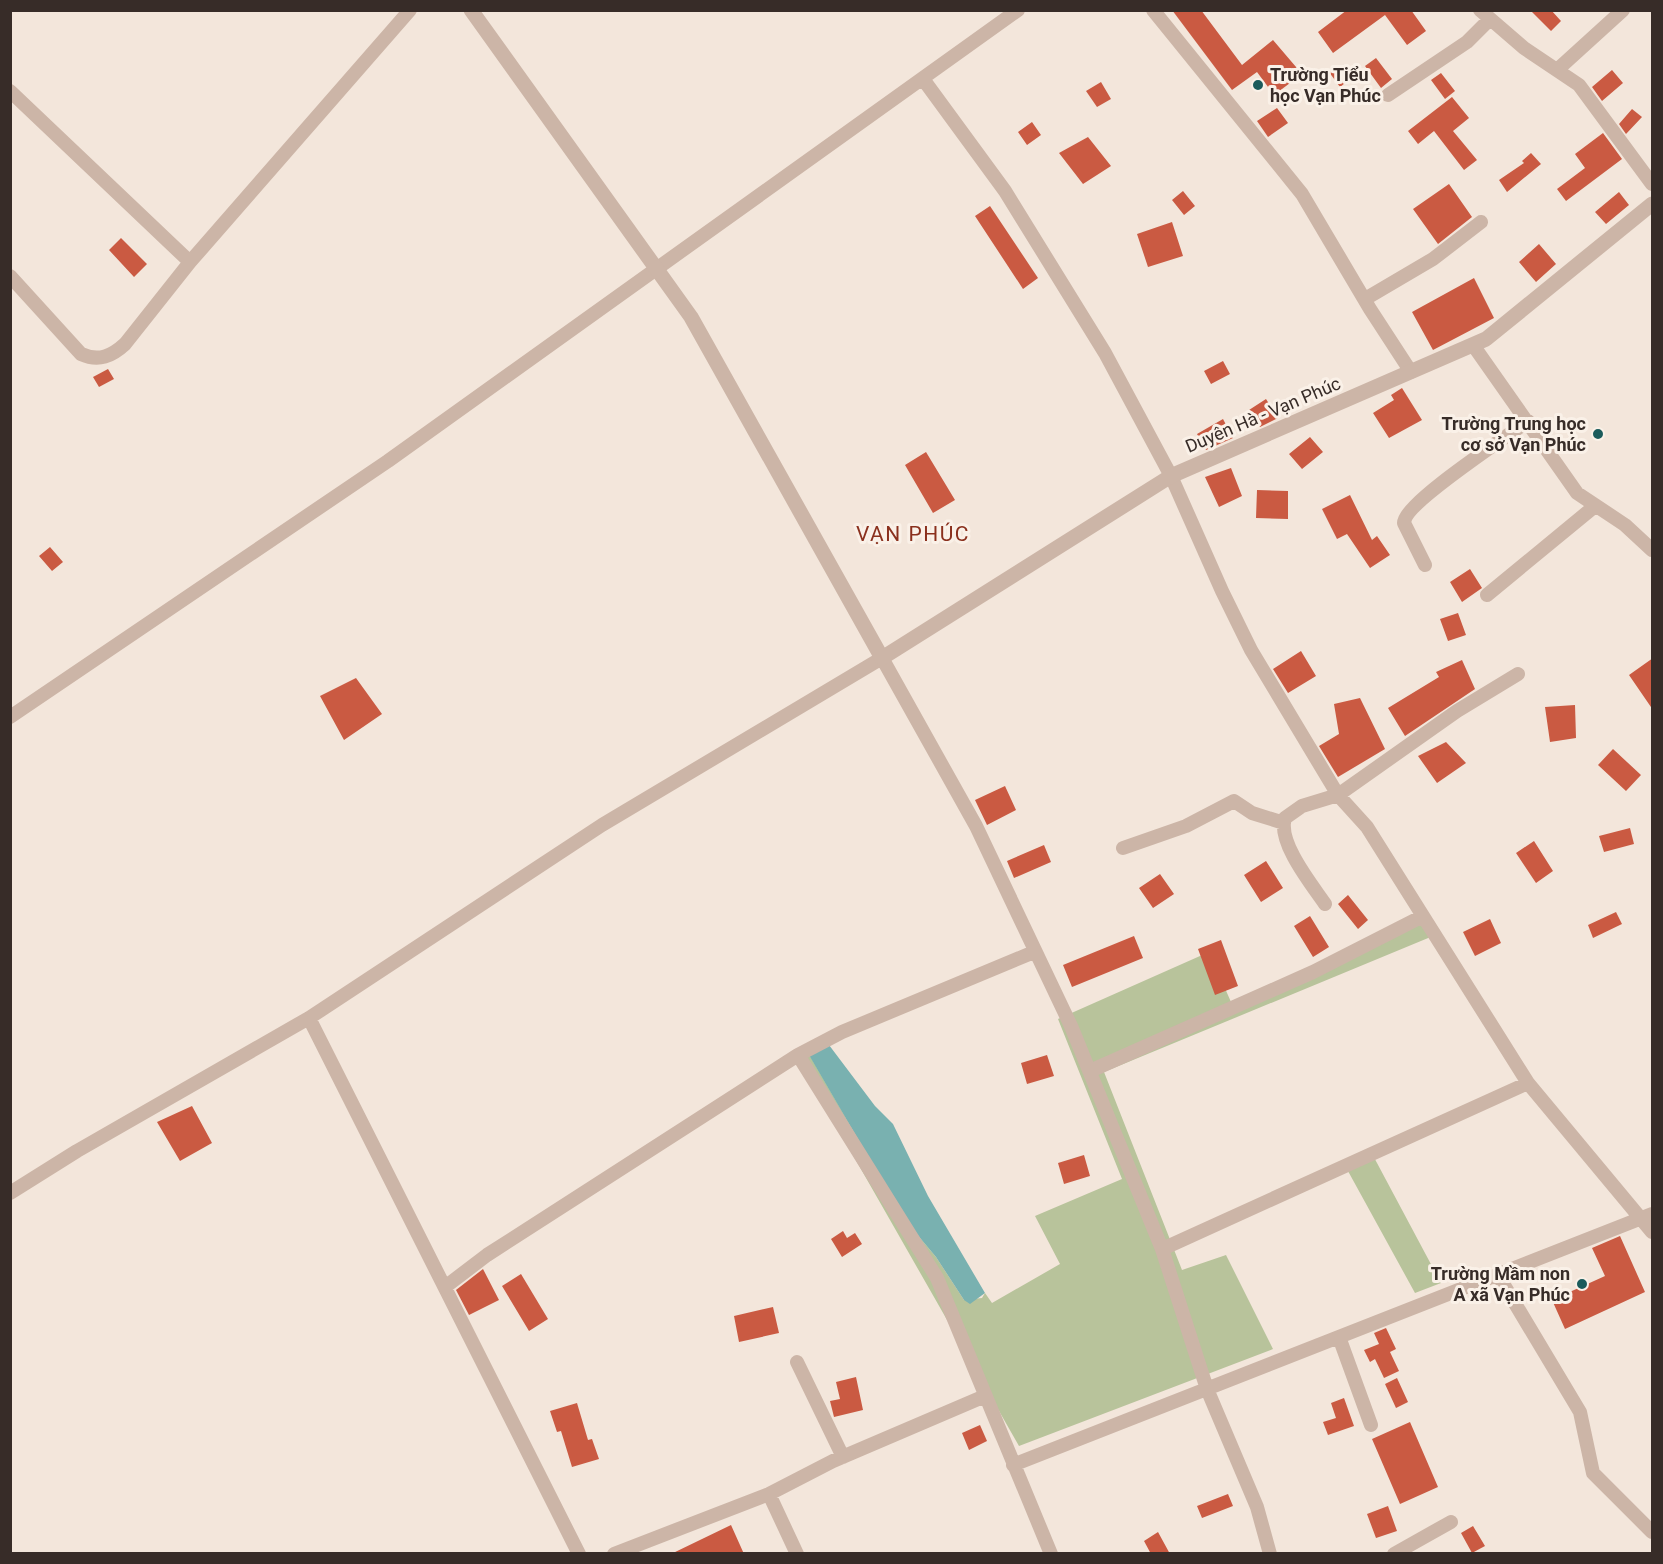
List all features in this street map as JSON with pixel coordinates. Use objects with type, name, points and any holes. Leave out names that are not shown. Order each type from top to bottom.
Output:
[{"type":"street","points":[[10,276],[81,354],[97,358],[114,354],[125,344],[190,262],[410,10]]},
{"type":"street","points":[[471,10],[691,317],[976,826],[1071,1026],[1162,1249],[1207,1389],[1257,1507],[1270,1554]]},
{"type":"street","points":[[10,717],[388,461],[1018,10]]},
{"type":"street","points":[[1153,10],[1302,194],[1411,372]]},
{"type":"street","points":[[1557,70],[1623,10]]},
{"type":"street","points":[[1388,95],[1467,42],[1485,15],[1579,85],[1653,184]]},
{"type":"street","points":[[923,79],[1011,201],[1105,353],[1171,476],[1251,650],[1338,795],[1367,827],[1528,1083],[1648,1216],[1653,1232]]},
{"type":"street","points":[[10,91],[190,262]]},
{"type":"street","name":"Duyên Hà - Vạn Phúc","points":[[882,657],[1171,476],[1486,339],[1653,204]]},
{"type":"street","points":[[1365,299],[1417,270],[1481,222]]},
{"type":"street","points":[[1473,345],[1577,493],[1625,525],[1653,550]]},
{"type":"street","points":[[1425,565],[1404,523],[1407,513],[1433,490],[1528,421]]},
{"type":"street","points":[[1487,595],[1595,506]]},
{"type":"street","points":[[10,1193],[77,1151],[309,1018],[602,825],[882,657]]},
{"type":"street","points":[[1325,904],[1296,861],[1284,822],[1287,816],[1302,806],[1338,795],[1457,711],[1518,675]]},
{"type":"street","points":[[1123,849],[1186,826],[1234,801],[1252,813],[1284,822]]},
{"type":"street","points":[[1090,1071],[1313,972],[1423,916]]},
{"type":"street","points":[[445,1287],[487,1255],[798,1055],[842,1032],[1034,952]]},
{"type":"street","points":[[309,1018],[579,1554]]},
{"type":"street","points":[[798,1055],[937,1278],[1051,1554]]},
{"type":"street","points":[[1162,1249],[1528,1083]]},
{"type":"street","points":[[1013,1465],[1648,1216]]},
{"type":"street","points":[[1498,1275],[1580,1412],[1593,1473],[1653,1532]]},
{"type":"street","points":[[1339,1337],[1371,1425]]},
{"type":"street","points":[[797,1362],[843,1457]]},
{"type":"street","points":[[614,1554],[769,1494],[843,1457],[985,1396]]},
{"type":"street","points":[[769,1494],[797,1554]]},
{"type":"street","points":[[1394,1554],[1451,1522]]},
{"type":"green space","points":[[1425,922],[1433,936],[1104,1072],[1182,1270],[1226,1255],[1273,1349],[1019,1446],[797,1057],[810,1056],[905,1220],[936,1257],[964,1300],[982,1298],[985,1293],[992,1303],[1060,1264],[1035,1216],[1122,1179],[1058,1019],[1209,952],[1231,1002]]},
{"type":"green space","points":[[1369,1148],[1441,1283],[1415,1293],[1343,1162]]},
{"type":"water","points":[[829,1045],[875,1106],[893,1124],[928,1196],[985,1293],[970,1304],[964,1300],[936,1257],[905,1220],[809,1055]]},
{"type":"building","points":[[1172,10],[1201,10],[1242,65],[1273,40],[1302,74],[1274,95],[1257,72],[1232,90]]},
{"type":"building","points":[[1347,10],[1411,10],[1426,31],[1407,45],[1385,15],[1333,53],[1318,32]]},
{"type":"building","points":[[1530,10],[1551,10],[1561,21],[1551,31]]},
{"type":"building","points":[[1376,58],[1392,79],[1381,88],[1365,66]]},
{"type":"building","points":[[1339,65],[1349,80],[1340,87],[1329,72]]},
{"type":"building","points":[[1612,70],[1623,83],[1602,101],[1592,87]]},
{"type":"building","points":[[1441,73],[1455,91],[1445,99],[1431,80]]},
{"type":"building","points":[[1101,82],[1111,99],[1097,107],[1086,91]]},
{"type":"building","points":[[1452,97],[1469,118],[1453,131],[1477,160],[1464,170],[1434,131],[1418,144],[1408,131]]},
{"type":"building","points":[[1277,108],[1288,123],[1268,137],[1257,121]]},
{"type":"building","points":[[1632,109],[1642,117],[1626,134],[1619,124]]},
{"type":"building","points":[[1032,122],[1041,135],[1027,145],[1018,132]]},
{"type":"building","points":[[1603,133],[1622,159],[1566,201],[1557,189],[1585,168],[1575,154]]},
{"type":"building","points":[[1088,137],[1111,166],[1083,184],[1059,153]]},
{"type":"building","points":[[1531,153],[1541,164],[1507,192],[1499,180],[1524,163],[1522,161]]},
{"type":"building","points":[[1449,184],[1472,217],[1438,244],[1413,209]]},
{"type":"building","points":[[1183,191],[1195,206],[1184,215],[1172,200]]},
{"type":"building","points":[[1619,192],[1629,205],[1606,224],[1595,212]]},
{"type":"building","points":[[990,206],[1038,278],[1023,289],[975,216]]},
{"type":"building","points":[[1172,222],[1183,256],[1148,267],[1137,234]]},
{"type":"building","points":[[121,238],[147,264],[134,277],[109,250]]},
{"type":"building","points":[[1539,244],[1556,264],[1536,282],[1519,262]]},
{"type":"building","points":[[1474,278],[1494,318],[1433,350],[1412,312]]},
{"type":"building","points":[[1223,361],[1230,374],[1211,384],[1204,371]]},
{"type":"building","points":[[108,369],[114,379],[99,387],[93,377]]},
{"type":"building","points":[[1402,388],[1422,420],[1389,438],[1373,413],[1394,400],[1391,395]]},
{"type":"building","points":[[1266,399],[1278,418],[1260,427],[1249,410]]},
{"type":"building","points":[[1223,419],[1233,438],[1206,450],[1197,434]]},
{"type":"building","points":[[1310,437],[1323,452],[1302,469],[1289,454]]},
{"type":"building","points":[[926,452],[955,500],[933,513],[905,465]]},
{"type":"building","points":[[1231,468],[1242,496],[1219,507],[1205,477]]},
{"type":"building","points":[[1257,490],[1288,491],[1288,519],[1256,518]]},
{"type":"building","points":[[1350,495],[1372,540],[1377,536],[1390,555],[1370,568],[1347,534],[1337,539],[1322,509]]},
{"type":"building","points":[[50,547],[63,562],[52,571],[39,556]]},
{"type":"building","points":[[1470,569],[1482,588],[1462,602],[1450,582]]},
{"type":"building","points":[[1458,613],[1466,635],[1448,641],[1440,619]]},
{"type":"building","points":[[1301,651],[1316,676],[1288,693],[1273,669]]},
{"type":"building","points":[[1653,658],[1653,710],[1629,675]]},
{"type":"building","points":[[1462,660],[1475,689],[1405,736],[1388,708],[1439,677],[1436,672]]},
{"type":"building","points":[[356,678],[382,714],[344,740],[320,696]]},
{"type":"building","points":[[1360,698],[1385,749],[1338,777],[1319,746],[1339,734],[1334,704]]},
{"type":"building","points":[[1575,705],[1576,738],[1550,742],[1545,707]]},
{"type":"building","points":[[1446,742],[1466,763],[1437,783],[1418,756]]},
{"type":"building","points":[[1613,749],[1641,775],[1626,791],[1598,765]]},
{"type":"building","points":[[1005,786],[1016,810],[987,825],[975,800]]},
{"type":"building","points":[[1630,828],[1634,844],[1604,852],[1599,836]]},
{"type":"building","points":[[1534,841],[1553,871],[1536,883],[1516,853]]},
{"type":"building","points":[[1044,845],[1051,862],[1014,878],[1007,861]]},
{"type":"building","points":[[1266,861],[1283,888],[1261,902],[1244,875]]},
{"type":"building","points":[[1160,874],[1174,894],[1153,908],[1139,888]]},
{"type":"building","points":[[1348,895],[1368,920],[1358,929],[1338,904]]},
{"type":"building","points":[[1616,912],[1622,924],[1593,938],[1588,925]]},
{"type":"building","points":[[1310,916],[1329,947],[1313,957],[1294,926]]},
{"type":"building","points":[[1490,919],[1501,943],[1475,956],[1463,932]]},
{"type":"building","points":[[1134,936],[1143,958],[1072,987],[1063,965]]},
{"type":"building","points":[[1221,940],[1238,986],[1215,995],[1198,949]]},
{"type":"building","points":[[1047,1055],[1054,1076],[1027,1084],[1021,1063]]},
{"type":"building","points":[[192,1106],[212,1143],[180,1161],[157,1122]]},
{"type":"building","points":[[1084,1155],[1090,1176],[1064,1184],[1058,1163]]},
{"type":"building","points":[[843,1231],[847,1238],[855,1233],[862,1244],[842,1257],[831,1239]]},
{"type":"building","points":[[1620,1236],[1645,1292],[1565,1329],[1552,1300],[1605,1276],[1592,1248]]},
{"type":"building","points":[[483,1269],[499,1300],[469,1315],[456,1290]]},
{"type":"building","points":[[521,1274],[548,1319],[529,1331],[502,1286]]},
{"type":"building","points":[[773,1307],[779,1333],[739,1342],[734,1316]]},
{"type":"building","points":[[1386,1328],[1396,1349],[1390,1352],[1399,1371],[1384,1378],[1375,1359],[1370,1362],[1364,1350],[1379,1344],[1374,1333]]},
{"type":"building","points":[[856,1377],[863,1410],[834,1417],[830,1401],[840,1399],[836,1382]]},
{"type":"building","points":[[1397,1378],[1408,1402],[1396,1408],[1385,1384]]},
{"type":"building","points":[[1344,1398],[1354,1426],[1328,1435],[1323,1422],[1336,1418],[1331,1403]]},
{"type":"building","points":[[577,1403],[588,1440],[592,1439],[599,1459],[572,1467],[561,1431],[557,1432],[550,1411]]},
{"type":"building","points":[[1410,1422],[1438,1487],[1400,1504],[1372,1439]]},
{"type":"building","points":[[980,1425],[987,1441],[969,1450],[962,1433]]},
{"type":"building","points":[[1228,1494],[1233,1506],[1202,1518],[1197,1506]]},
{"type":"building","points":[[1388,1506],[1397,1531],[1376,1538],[1367,1514]]},
{"type":"building","points":[[731,1525],[744,1554],[671,1554]]},
{"type":"building","points":[[1473,1526],[1485,1546],[1472,1553],[1461,1533]]},
{"type":"building","points":[[1158,1532],[1170,1554],[1151,1554],[1144,1541]]},
{"type":"place","name":"Trường Tiểu học Vạn Phúc","points":[[1258,85]]},
{"type":"place","name":"Trường Trung học cơ sở Vạn Phúc","points":[[1598,434]]},
{"type":"place","name":"Trường Mầm non A xã Vạn Phúc","points":[[1582,1284]]},
{"type":"district","name":"VẠN PHÚC","points":[[913,534]]}]
